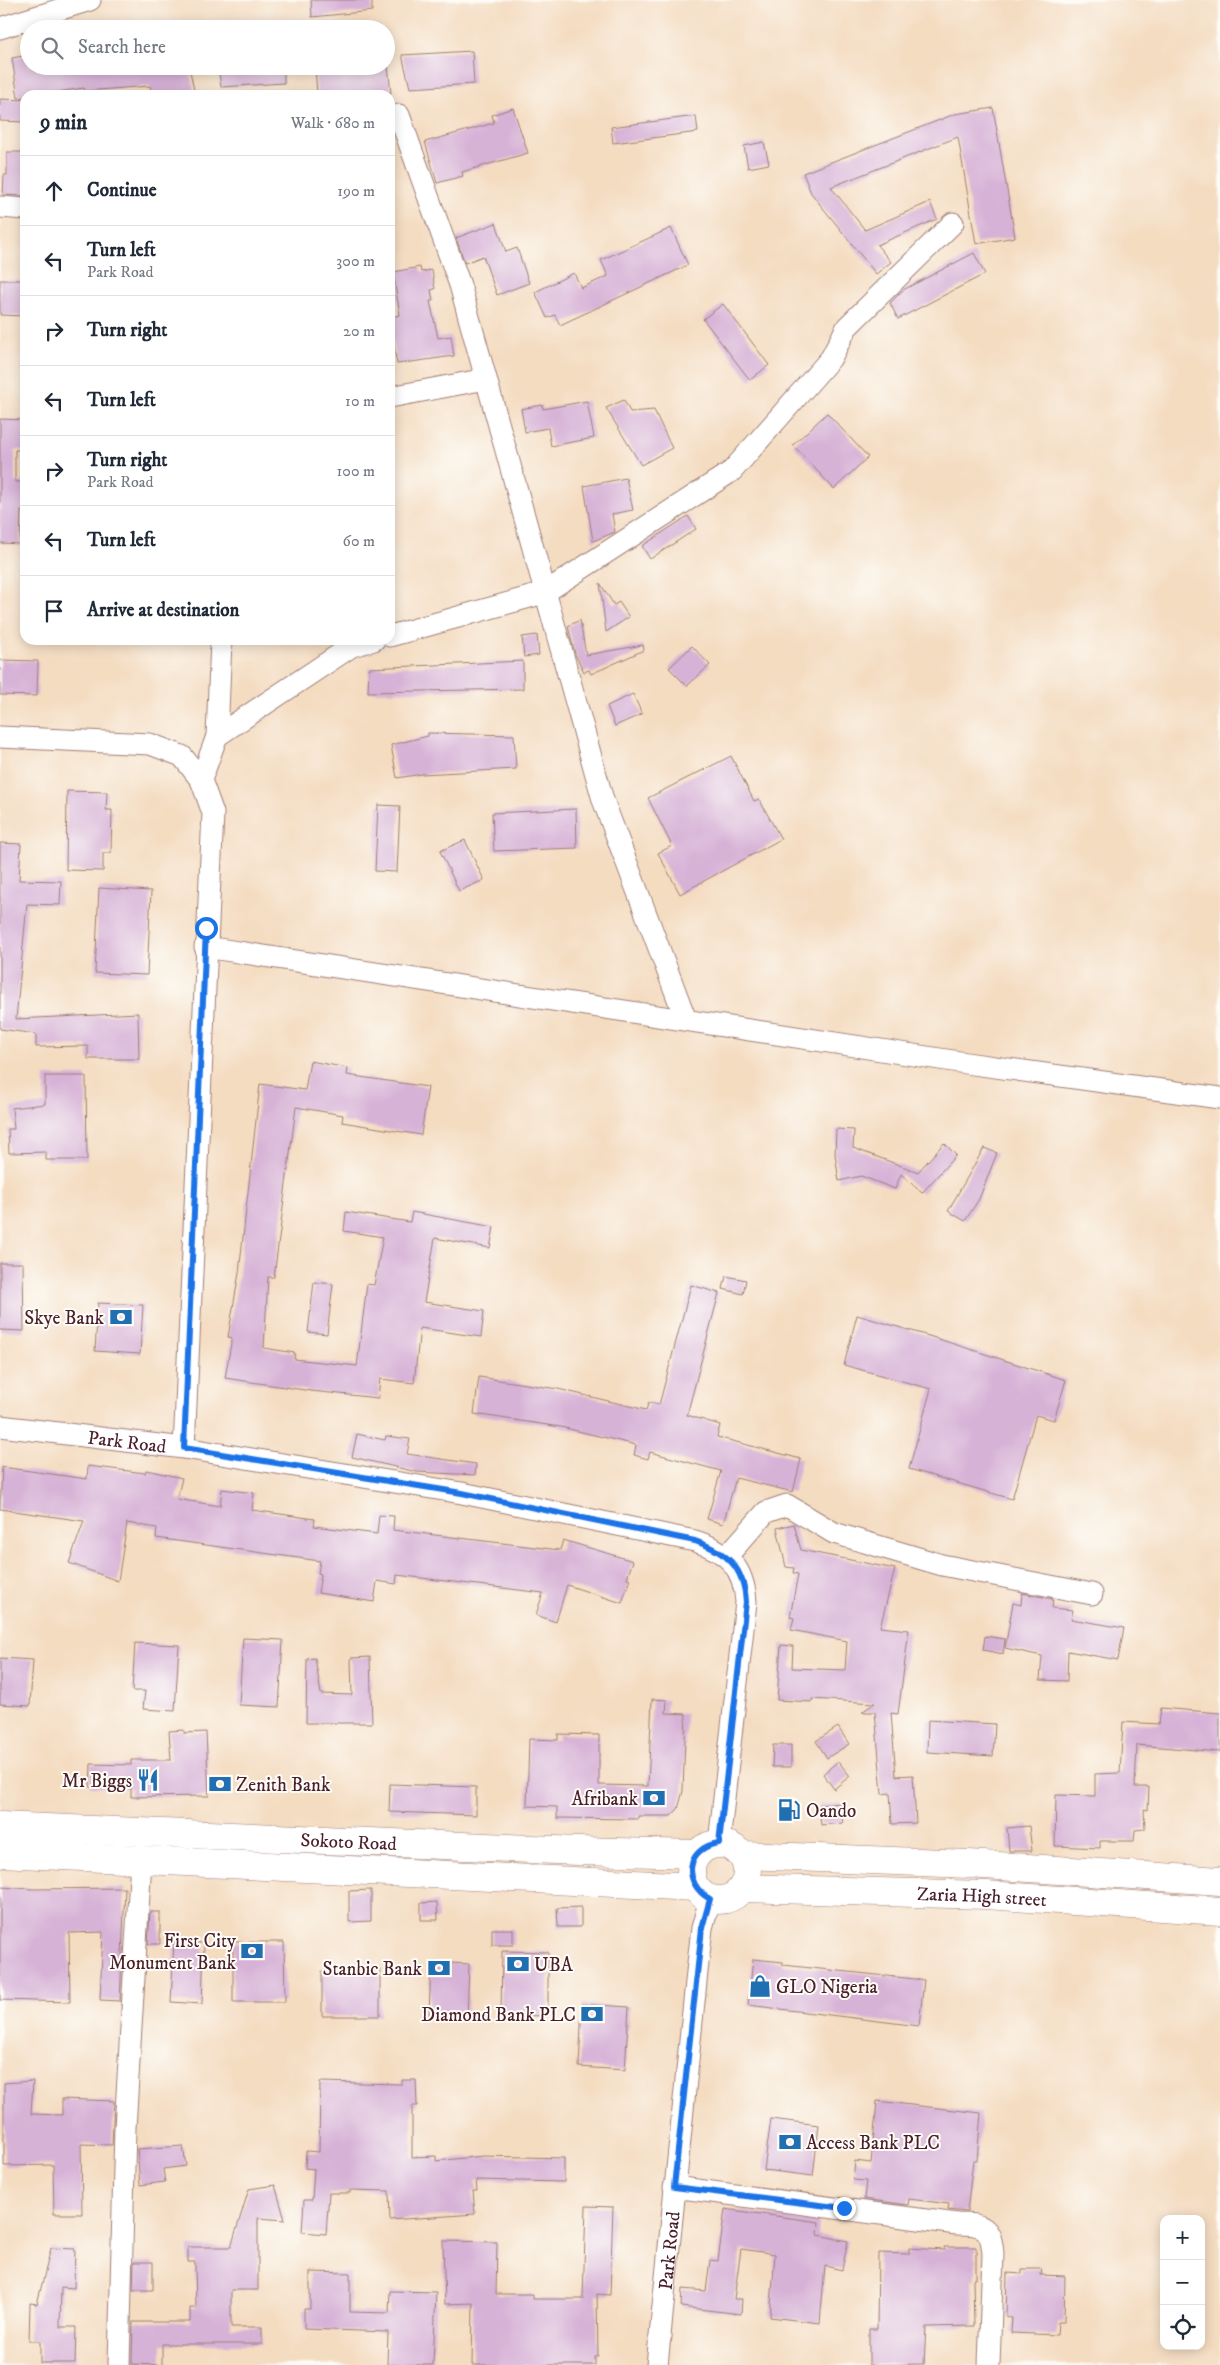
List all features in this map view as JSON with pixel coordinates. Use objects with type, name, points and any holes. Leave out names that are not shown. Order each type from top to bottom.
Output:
[{"type":"main road","name":"Sokoto Road","points":[[0,1826],[569,1851],[719,1851],[969,1864],[1220,1881]]},
{"type":"main road","points":[[719,1851],[747,1871],[742,1888],[728,1899],[702,1893],[690,1870],[719,1851]]},
{"type":"main road","name":"Sokoto Road","points":[[0,1853],[702,1893]]},
{"type":"main road","name":"Zaria High street","points":[[742,1888],[986,1895],[1220,1911]]},
{"type":"street","points":[[26,20],[90,0]]},
{"type":"street","points":[[0,28],[20,22]]},
{"type":"street","points":[[399,115],[460,285],[603,800],[686,1020]]},
{"type":"street","points":[[0,207],[20,209]]},
{"type":"street","points":[[395,635],[544,593],[732,471],[831,358],[847,328],[952,223]]},
{"type":"street","points":[[395,396],[486,379]]},
{"type":"street","points":[[201,780],[218,736],[221,645]]},
{"type":"street","points":[[218,736],[356,645]]},
{"type":"street","points":[[0,737],[150,744],[182,756],[201,780],[213,813],[205,947],[184,1448]]},
{"type":"street","points":[[205,947],[956,1062],[1220,1098]]},
{"type":"street","name":"Park Road","points":[[0,1426],[184,1448],[462,1493],[695,1541],[718,1550],[727,1556],[737,1568],[743,1580],[746,1602],[719,1851]]},
{"type":"street","points":[[727,1556],[766,1512],[787,1505],[834,1533],[942,1565],[1092,1594]]},
{"type":"street","points":[[118,2365],[125,2128],[140,1860]]},
{"type":"street","name":"Park Road","points":[[657,2365],[701,1937],[702,1893]]},
{"type":"street","points":[[674,2187],[957,2224],[977,2224],[986,2228],[992,2243],[993,2254],[989,2365]]},
{"type":"building","points":[[311,0],[372,0],[372,11],[312,17]]},
{"type":"building","points":[[472,51],[474,84],[410,88],[402,55]]},
{"type":"building","points":[[20,57],[20,75],[191,75],[194,90],[151,90],[150,86],[98,90],[85,90],[84,88],[71,90],[20,90],[20,98],[18,98],[12,58]]},
{"type":"building","points":[[219,75],[284,75],[284,83],[221,87]]},
{"type":"building","points":[[316,75],[389,75],[391,90],[317,90]]},
{"type":"building","points":[[0,99],[20,100],[20,122],[0,121]]},
{"type":"building","points":[[513,108],[528,153],[462,172],[463,176],[437,183],[425,142],[494,123],[492,115]]},
{"type":"building","points":[[993,108],[1015,237],[976,244],[958,137],[831,187],[865,230],[930,202],[937,219],[877,245],[891,262],[876,274],[811,193],[803,173],[955,114]]},
{"type":"building","points":[[696,116],[698,132],[613,143],[611,127]]},
{"type":"building","points":[[764,142],[769,164],[748,168],[744,146]]},
{"type":"building","points":[[7,152],[20,152],[20,196],[3,195],[4,175],[7,175]]},
{"type":"building","points":[[496,223],[506,252],[517,248],[529,283],[497,295],[483,256],[465,263],[456,238]]},
{"type":"building","points":[[671,228],[688,265],[560,325],[555,315],[547,318],[535,292],[574,273],[581,288],[608,276],[601,260]]},
{"type":"building","points":[[974,253],[985,274],[898,319],[890,303],[903,290]]},
{"type":"building","points":[[420,267],[421,272],[432,270],[435,289],[431,290],[433,301],[430,301],[438,338],[451,336],[454,356],[397,364],[395,352],[395,316],[400,315],[395,272]]},
{"type":"building","points":[[0,280],[20,280],[20,316],[0,315]]},
{"type":"building","points":[[723,304],[769,365],[750,380],[703,319]]},
{"type":"building","points":[[624,400],[630,412],[654,410],[672,448],[641,465],[606,408]]},
{"type":"building","points":[[587,401],[594,438],[551,446],[548,428],[525,432],[521,409],[542,405],[543,409]]},
{"type":"building","points":[[827,413],[868,457],[834,489],[793,445]]},
{"type":"building","points":[[0,419],[20,420],[20,450],[15,450],[15,482],[20,482],[20,544],[0,543]]},
{"type":"building","points":[[626,478],[633,510],[612,514],[615,532],[593,541],[584,486]]},
{"type":"building","points":[[688,516],[696,529],[650,559],[642,546]]},
{"type":"building","points":[[600,583],[614,605],[619,602],[629,617],[606,632]]},
{"type":"building","points":[[580,620],[586,655],[643,645],[644,650],[591,674],[589,670],[584,672],[575,654],[568,626]]},
{"type":"building","points":[[537,635],[539,655],[524,657],[522,637]]},
{"type":"building","points":[[692,646],[710,665],[687,686],[669,668]]},
{"type":"building","points":[[0,660],[38,661],[37,696],[0,695]]},
{"type":"building","points":[[523,661],[523,689],[368,692],[369,668]]},
{"type":"building","points":[[633,694],[642,714],[615,726],[607,706]]},
{"type":"building","points":[[428,733],[514,735],[516,769],[422,774],[397,778],[391,745],[428,736]]},
{"type":"building","points":[[731,756],[754,801],[759,799],[781,839],[680,894],[658,853],[672,846],[648,798]]},
{"type":"building","points":[[67,791],[107,792],[106,810],[112,810],[111,853],[103,853],[103,871],[66,870]]},
{"type":"building","points":[[378,805],[400,806],[397,872],[375,871]]},
{"type":"building","points":[[576,809],[577,848],[494,851],[492,813]]},
{"type":"building","points":[[465,840],[484,880],[459,891],[440,851]]},
{"type":"building","points":[[0,843],[21,844],[19,880],[61,881],[60,905],[27,904],[16,1019],[138,1013],[139,1059],[88,1059],[88,1046],[36,1047],[36,1034],[0,1029]]},
{"type":"building","points":[[99,888],[151,891],[147,975],[95,973]]},
{"type":"building","points":[[310,1061],[348,1068],[347,1075],[428,1087],[421,1135],[342,1122],[343,1115],[296,1107],[274,1277],[268,1277],[264,1348],[295,1353],[294,1359],[357,1366],[367,1284],[374,1285],[383,1237],[344,1231],[346,1212],[410,1222],[412,1212],[494,1227],[490,1248],[435,1238],[424,1302],[484,1311],[481,1337],[420,1328],[414,1383],[380,1379],[378,1398],[311,1391],[225,1378],[232,1338],[228,1337],[239,1273],[260,1084],[305,1090]]},
{"type":"building","points":[[45,1076],[86,1076],[87,1160],[46,1160],[46,1152],[9,1153],[8,1129],[14,1129],[12,1108],[45,1104]]},
{"type":"building","points":[[836,1129],[854,1130],[853,1148],[918,1172],[944,1143],[956,1155],[922,1193],[901,1174],[895,1189],[861,1176],[839,1181],[835,1154]]},
{"type":"building","points":[[984,1148],[997,1153],[979,1199],[965,1221],[948,1211]]},
{"type":"building","points":[[0,1263],[23,1263],[24,1331],[0,1330]]},
{"type":"building","points":[[726,1276],[746,1280],[743,1294],[723,1289]]},
{"type":"building","points":[[314,1282],[333,1284],[327,1334],[308,1332]]},
{"type":"building","points":[[691,1285],[719,1293],[687,1415],[720,1425],[717,1437],[801,1459],[793,1492],[736,1478],[723,1524],[707,1519],[721,1471],[650,1452],[648,1459],[634,1455],[636,1445],[561,1427],[474,1414],[479,1377],[558,1389],[646,1410],[649,1402],[659,1405]]},
{"type":"building","points":[[98,1303],[143,1305],[140,1354],[95,1351]]},
{"type":"building","points":[[857,1315],[1066,1380],[1054,1420],[1036,1415],[1012,1499],[909,1469],[931,1389],[844,1365]]},
{"type":"building","points":[[357,1434],[385,1440],[386,1436],[410,1439],[407,1454],[476,1464],[475,1475],[417,1472],[352,1457]]},
{"type":"building","points":[[88,1466],[145,1473],[146,1470],[182,1478],[177,1499],[220,1506],[222,1489],[254,1493],[252,1510],[315,1519],[314,1526],[377,1534],[379,1515],[394,1516],[393,1530],[560,1550],[563,1540],[633,1561],[627,1578],[630,1579],[622,1603],[567,1585],[556,1622],[536,1615],[543,1593],[397,1575],[396,1584],[377,1581],[374,1602],[318,1593],[321,1574],[318,1573],[320,1561],[156,1538],[157,1528],[127,1523],[118,1581],[69,1563],[84,1521],[0,1509],[2,1467],[87,1479]]},
{"type":"building","points":[[794,1524],[801,1550],[895,1569],[880,1627],[909,1630],[898,1714],[891,1713],[896,1776],[913,1775],[916,1823],[892,1824],[890,1793],[882,1794],[875,1712],[862,1712],[875,1703],[812,1699],[812,1702],[777,1700],[781,1645],[793,1646],[792,1668],[845,1670],[847,1641],[791,1630],[794,1618],[790,1617],[798,1574],[793,1573],[794,1568],[786,1567],[777,1528]]},
{"type":"building","points":[[1022,1593],[1053,1599],[1052,1608],[1073,1610],[1071,1619],[1124,1628],[1118,1660],[1068,1651],[1067,1681],[1040,1680],[1042,1656],[1005,1648],[1013,1603],[1021,1605]]},
{"type":"building","points":[[985,1636],[1005,1639],[1003,1654],[983,1650]]},
{"type":"building","points":[[243,1638],[283,1640],[279,1707],[239,1705]]},
{"type":"building","points":[[135,1643],[179,1645],[175,1711],[143,1709],[145,1691],[132,1691]]},
{"type":"building","points":[[370,1657],[372,1723],[306,1723],[307,1659],[315,1658],[321,1694],[352,1695],[351,1658]]},
{"type":"building","points":[[0,1658],[33,1660],[30,1706],[0,1704]]},
{"type":"building","points":[[652,1699],[667,1700],[666,1713],[686,1714],[683,1791],[678,1809],[671,1816],[638,1816],[638,1819],[557,1818],[557,1807],[527,1806],[529,1739],[558,1740],[558,1734],[599,1735],[599,1785],[648,1786]]},
{"type":"building","points":[[1161,1708],[1220,1713],[1220,1752],[1137,1745],[1135,1787],[1149,1787],[1148,1810],[1144,1809],[1145,1829],[1135,1830],[1134,1841],[1100,1841],[1100,1848],[1055,1846],[1056,1795],[1095,1796],[1095,1774],[1120,1773],[1123,1722],[1159,1724]]},
{"type":"building","points":[[928,1720],[995,1724],[993,1756],[927,1752]]},
{"type":"building","points":[[838,1727],[849,1744],[827,1758],[816,1741]]},
{"type":"building","points":[[184,1730],[184,1733],[206,1732],[209,1796],[131,1797],[131,1788],[90,1787],[91,1764],[131,1765],[131,1760],[171,1760],[169,1731]]},
{"type":"building","points":[[773,1745],[791,1745],[791,1767],[772,1767]]},
{"type":"building","points":[[838,1761],[850,1776],[834,1789],[823,1774]]},
{"type":"building","points":[[390,1784],[476,1787],[476,1815],[389,1812]]},
{"type":"building","points":[[840,1803],[843,1823],[821,1825],[819,1805]]},
{"type":"building","points":[[1029,1826],[1032,1851],[1009,1851],[1007,1828]]},
{"type":"building","points":[[0,1887],[33,1889],[125,1888],[120,2001],[100,2000],[103,1932],[69,1933],[70,2002],[0,2000]]},
{"type":"building","points":[[371,1890],[371,1921],[349,1922],[349,1891]]},
{"type":"building","points":[[437,1902],[438,1920],[421,1920],[421,1903]]},
{"type":"building","points":[[581,1907],[581,1927],[558,1927],[557,1908]]},
{"type":"building","points":[[150,1912],[160,1912],[160,1944],[148,1944]]},
{"type":"building","points":[[492,1929],[513,1929],[513,1945],[492,1945]]},
{"type":"building","points":[[174,1942],[204,1943],[202,2004],[171,2002]]},
{"type":"building","points":[[233,1942],[284,1942],[285,2002],[233,2002]]},
{"type":"building","points":[[502,1951],[548,1952],[548,2016],[501,2015]]},
{"type":"building","points":[[753,1959],[783,1962],[783,1965],[924,1980],[919,2026],[748,2005]]},
{"type":"building","points":[[431,1962],[469,1964],[467,2018],[429,2016]]},
{"type":"building","points":[[380,1970],[380,2016],[322,2016],[322,1971]]},
{"type":"building","points":[[582,2004],[629,2007],[625,2070],[579,2067]]},
{"type":"building","points":[[402,2080],[416,2080],[417,2106],[412,2106],[412,2157],[436,2156],[436,2161],[483,2156],[564,2158],[564,2182],[476,2180],[477,2191],[473,2191],[475,2214],[390,2220],[389,2191],[350,2190],[350,2193],[329,2193],[326,2234],[302,2232],[304,2200],[312,2200],[314,2169],[305,2168],[306,2151],[319,2152],[320,2082],[402,2084]]},
{"type":"building","points":[[33,2081],[31,2114],[62,2115],[62,2099],[114,2101],[112,2145],[81,2144],[82,2214],[54,2214],[53,2165],[4,2166],[4,2083]]},
{"type":"building","points":[[877,2101],[981,2113],[977,2160],[973,2160],[967,2212],[948,2210],[949,2204],[909,2199],[908,2205],[864,2199],[866,2181],[853,2180],[855,2161],[871,2163]]},
{"type":"building","points":[[771,2119],[819,2125],[813,2176],[764,2170]]},
{"type":"building","points":[[183,2146],[186,2166],[163,2169],[165,2182],[140,2185],[137,2149]]},
{"type":"building","points":[[275,2185],[285,2220],[258,2218],[258,2290],[231,2290],[231,2327],[262,2327],[262,2344],[162,2344],[162,2365],[132,2364],[133,2322],[190,2322],[190,2308],[196,2308],[195,2262],[188,2262],[188,2247],[231,2247],[249,2189]]},
{"type":"building","points":[[586,2206],[613,2207],[610,2295],[597,2294],[598,2356],[595,2357],[595,2365],[472,2365],[473,2303],[445,2304],[443,2241],[497,2242],[496,2294],[533,2294],[533,2299],[583,2299]]},
{"type":"building","points":[[725,2209],[819,2222],[818,2235],[848,2241],[842,2270],[825,2266],[820,2323],[770,2317],[775,2254],[741,2249],[734,2299],[742,2299],[741,2314],[681,2307],[682,2289],[706,2291],[710,2260],[718,2261]]},
{"type":"building","points":[[944,2247],[976,2247],[976,2279],[973,2279],[974,2326],[926,2327],[924,2364],[869,2365],[869,2329],[877,2329],[878,2253],[909,2254],[909,2248],[944,2250]]},
{"type":"building","points":[[51,2248],[75,2249],[74,2288],[61,2287],[60,2327],[76,2327],[75,2363],[40,2363],[40,2341],[29,2341],[30,2303],[37,2304]]},
{"type":"building","points":[[134,2262],[153,2262],[153,2290],[133,2290]]},
{"type":"building","points":[[1022,2269],[1042,2269],[1041,2275],[1065,2276],[1064,2322],[1058,2322],[1057,2335],[1011,2333],[1012,2318],[1006,2317],[1007,2273],[1022,2274]]},
{"type":"building","points":[[310,2272],[350,2273],[350,2312],[389,2313],[390,2291],[436,2292],[433,2365],[387,2365],[388,2332],[304,2329],[304,2309],[310,2309]]},
{"type":"place","name":"Skye Bank","points":[[121,1317]]},
{"type":"place","name":"Mr Biggs","points":[[148,1780]]},
{"type":"place","name":"Zenith Bank","points":[[220,1784]]},
{"type":"place","name":"Afribank","points":[[654,1798]]},
{"type":"place","name":"Oando","points":[[789,1810]]},
{"type":"place","name":"First City Monument Bank","points":[[252,1951]]},
{"type":"place","name":"UBA","points":[[518,1964]]},
{"type":"place","name":"Stanbic Bank","points":[[439,1968]]},
{"type":"place","name":"GLO Nigeria","points":[[760,1986]]},
{"type":"place","name":"Diamond Bank PLC","points":[[592,2014]]},
{"type":"place","name":"Access Bank PLC","points":[[790,2142]]},
{"type":"route","points":[[206,928],[184,1448],[462,1493],[695,1541],[718,1550],[727,1556],[737,1568],[743,1580],[746,1602],[719,1843],[703,1848],[697,1854],[690,1870],[695,1887],[701,1894],[710,1899],[702,1928],[674,2187],[844,2208]]}]
